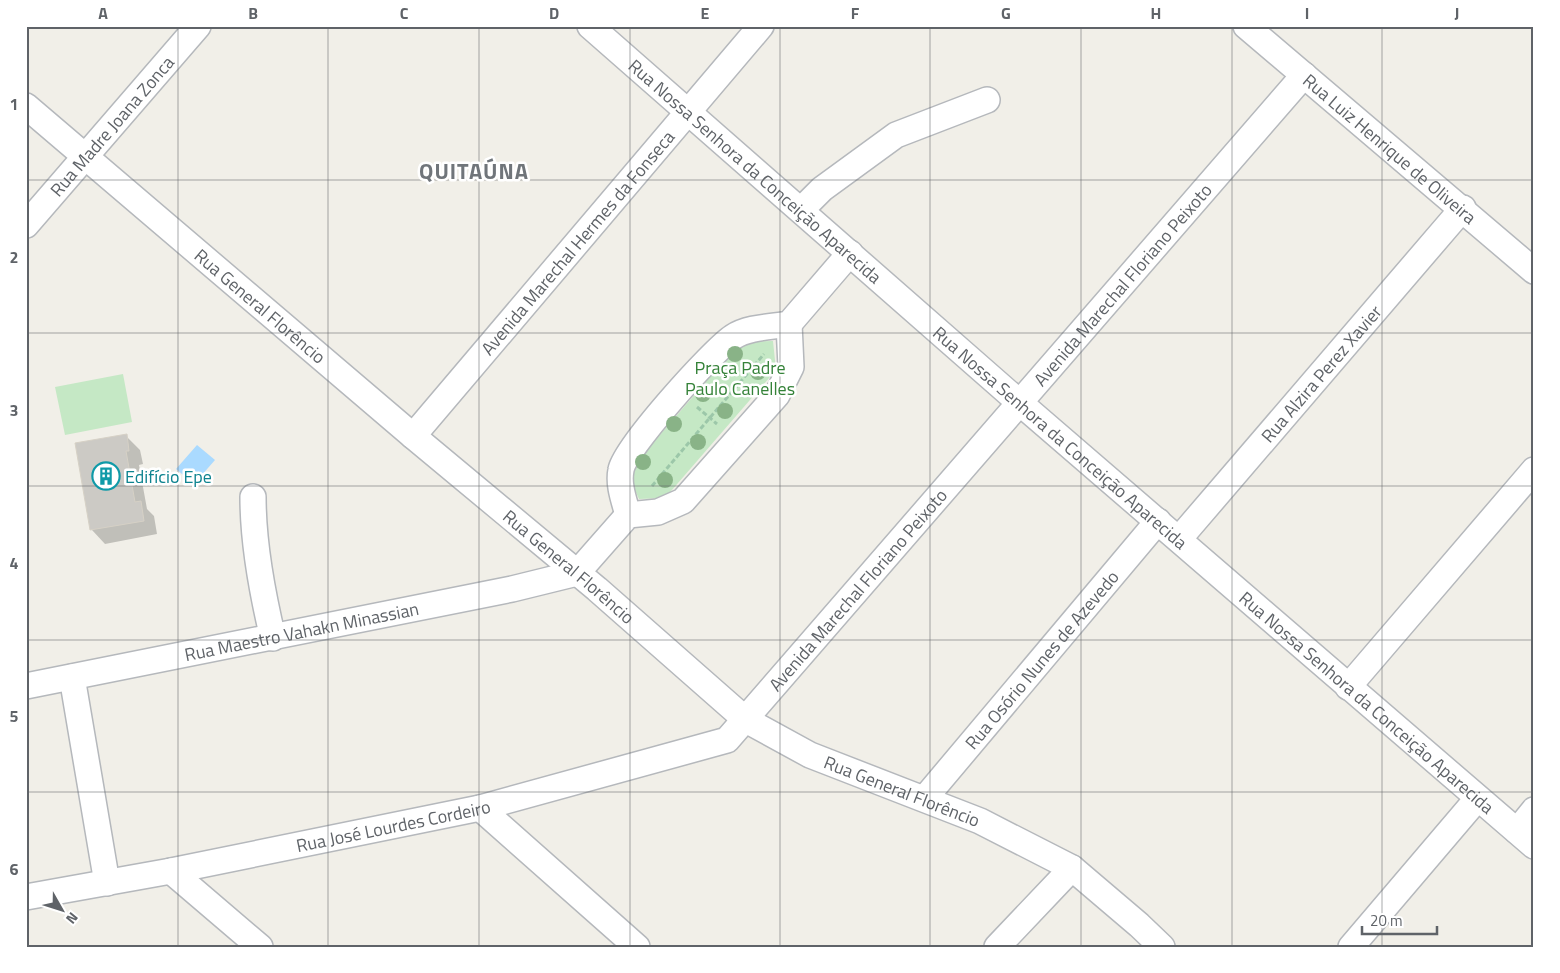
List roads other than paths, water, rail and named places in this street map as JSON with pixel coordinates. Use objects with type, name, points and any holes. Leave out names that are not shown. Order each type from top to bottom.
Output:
[{"type":"street","name":"Rua Madre Joana Zonca","points":[[26,224],[198,26]]},
{"type":"street","name":"Rua Nossa Senhora da Conceição Aparecida","points":[[590,26],[1020,403],[1179,539],[1476,799],[1525,839]]},
{"type":"street","name":"Avenida Marechal Hermes da Fonseca","points":[[413,436],[761,26]]},
{"type":"street","name":"Rua Luiz Henrique de Oliveira","points":[[1246,26],[1463,208],[1534,271]]},
{"type":"street","name":"Avenida Marechal Floriano Peixoto","points":[[746,720],[1304,75]]},
{"type":"street","points":[[801,210],[822,189],[896,135],[988,100]]},
{"type":"street","name":"Rua General Florêncio","points":[[26,106],[413,436],[577,573],[746,720],[810,755],[925,798],[980,821],[1072,868],[1162,947]]},
{"type":"street","name":"Rua Alzira Perez Xavier","points":[[1179,539],[1463,208]]},
{"type":"street","points":[[628,515],[621,487],[621,469],[628,453],[720,348],[734,336],[747,331],[788,324],[850,253]]},
{"type":"street","points":[[577,573],[628,515],[658,512],[683,501],[777,395],[791,367],[788,324]]},
{"type":"street","points":[[1348,687],[1534,470]]},
{"type":"street","points":[[253,497],[253,530],[266,609],[273,638]]},
{"type":"street","name":"Rua Osório Nunes de Azevedo","points":[[925,798],[1158,521]]},
{"type":"street","name":"Rua Maestro Vahakn Minassian","points":[[26,686],[512,589],[577,573]]},
{"type":"street","points":[[72,677],[107,882]]},
{"type":"street","name":"Rua José Lourdes Cordeiro","points":[[26,897],[171,871],[480,808],[727,740],[746,720]]},
{"type":"street","points":[[1351,947],[1476,799]]},
{"type":"street","points":[[480,808],[637,947]]},
{"type":"street","points":[[1525,839],[1534,810]]},
{"type":"street","points":[[998,947],[1072,868]]},
{"type":"street","points":[[171,871],[260,947]]},
{"type":"water","points":[[197,445],[215,460],[194,484],[176,469]]},
{"type":"place","name":"Edifício Epe","points":[[106,476]]},
{"type":"district","name":"QUITAÚNA","points":[[474,171]]},
{"type":"park label","name":"Praça Padre Paulo Canelles","points":[[740,377]]}]
